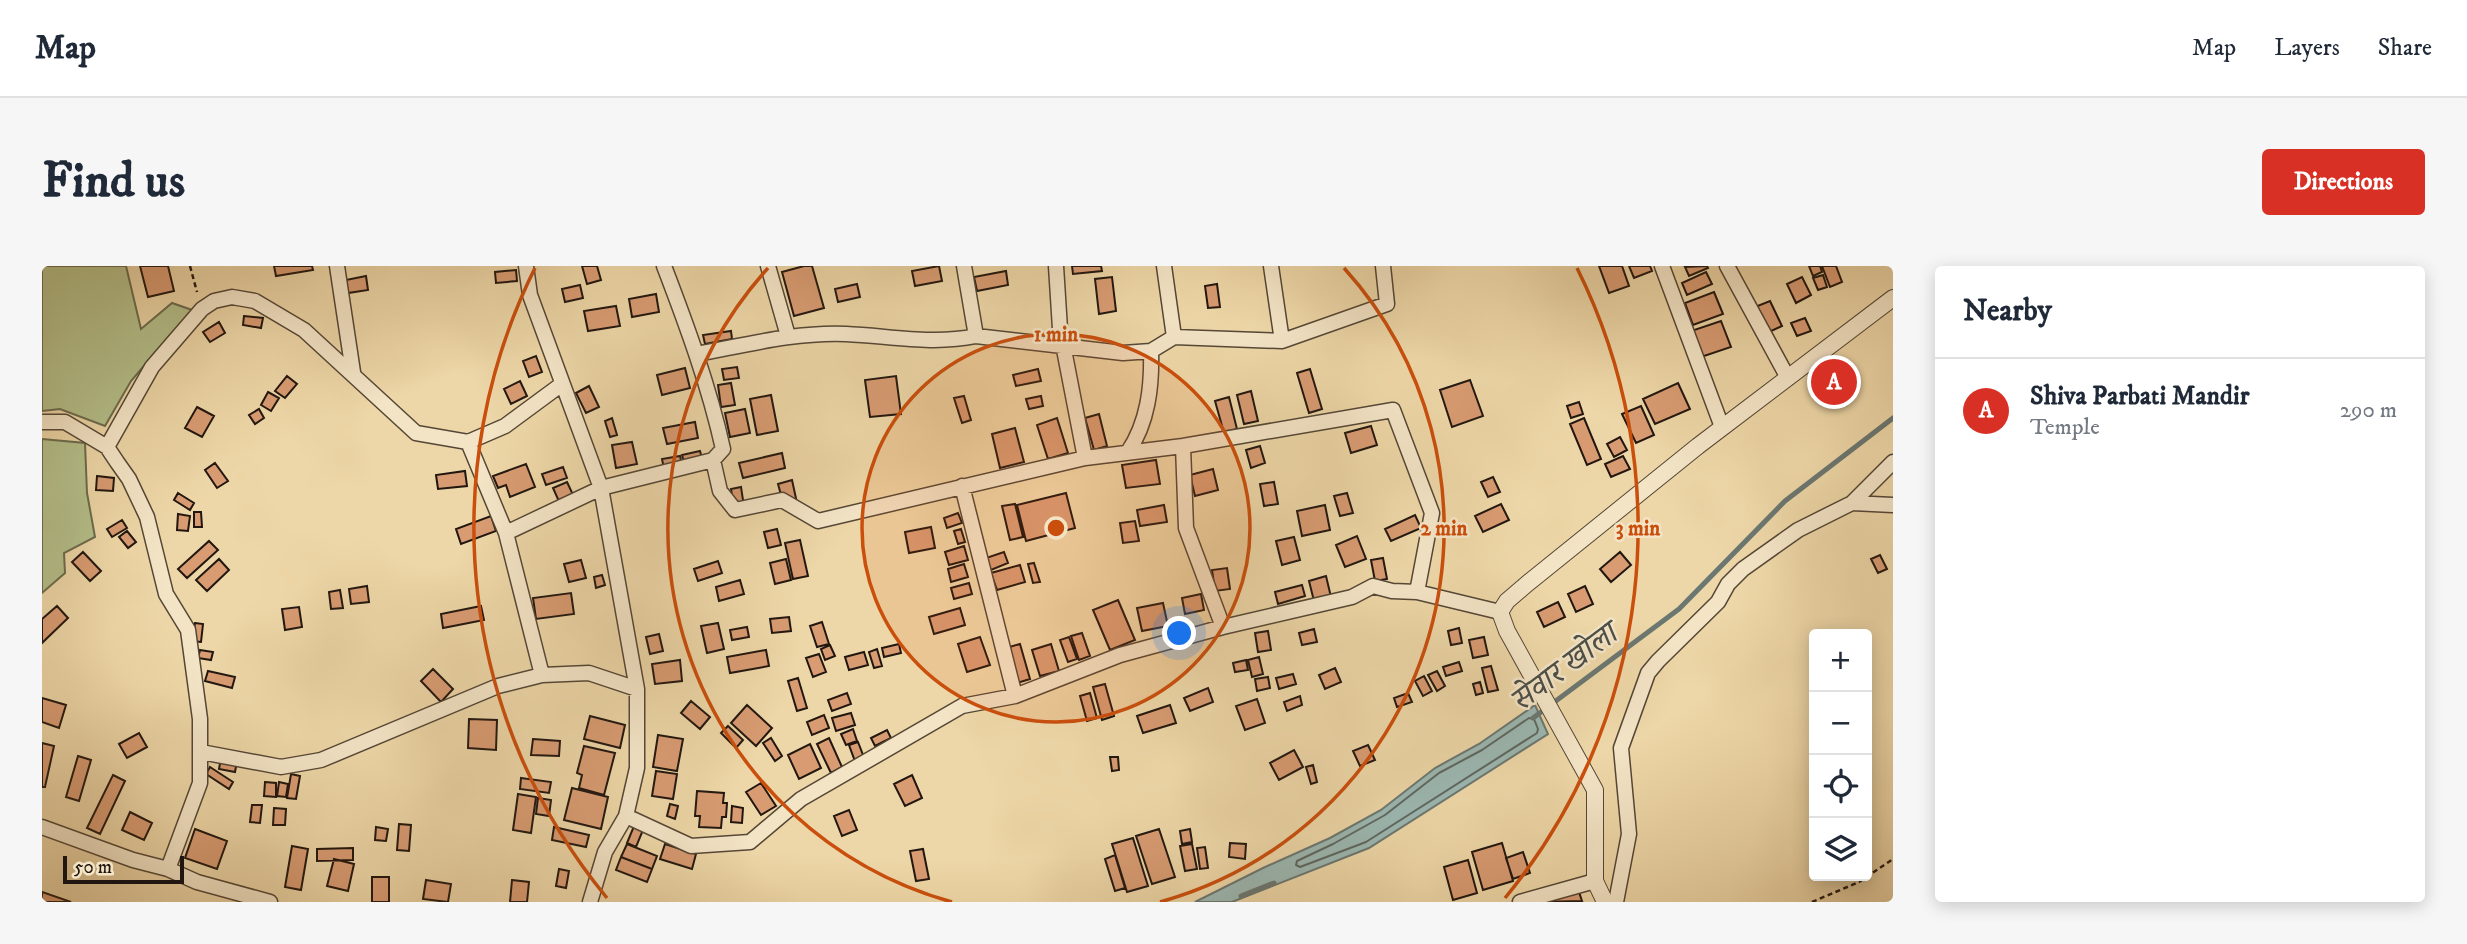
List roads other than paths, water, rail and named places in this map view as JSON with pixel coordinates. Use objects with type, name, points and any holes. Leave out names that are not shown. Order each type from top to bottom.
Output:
[{"type":"street","points":[[337,266],[353,372]]},
{"type":"street","points":[[526,266],[530,295],[601,488],[637,689],[637,768],[626,816],[605,852],[590,902]]},
{"type":"street","points":[[506,533],[601,488],[713,460],[723,449],[696,354],[664,266]]},
{"type":"street","points":[[768,266],[788,336]]},
{"type":"street","points":[[964,266],[976,336]]},
{"type":"street","points":[[1056,266],[1060,329],[1085,457]]},
{"type":"street","points":[[1164,266],[1174,337]]},
{"type":"street","points":[[1271,266],[1282,341]]},
{"type":"street","points":[[696,354],[788,336],[845,334],[927,341],[952,341],[976,336],[1123,353],[1151,351],[1174,337],[1282,341],[1387,304],[1383,266]]},
{"type":"street","points":[[1662,266],[1722,427]]},
{"type":"street","points":[[1727,266],[1788,378]]},
{"type":"street","points":[[107,447],[152,367],[202,309],[214,301],[232,297],[256,301],[304,330],[353,372],[416,433],[468,442],[505,426],[562,384]]},
{"type":"street","points":[[1500,612],[1507,601],[1528,583],[1722,427],[1893,298]]},
{"type":"street","points":[[1128,452],[1138,436],[1146,413],[1152,378],[1151,351]]},
{"type":"street","points":[[713,460],[720,491],[735,510],[782,500],[818,522],[1085,457],[1184,446],[1393,410],[1432,513],[1417,592]]},
{"type":"street","points":[[42,422],[65,422],[107,447],[130,479],[147,517],[166,594],[188,631],[200,719],[200,783],[168,869]]},
{"type":"street","points":[[468,442],[506,533],[542,676]]},
{"type":"street","points":[[1184,446],[1186,528],[1223,627]]},
{"type":"street","points":[[1616,902],[1629,834],[1621,748],[1648,673],[1718,602],[1727,584],[1743,569],[1798,530],[1852,503],[1893,462]]},
{"type":"street","points":[[962,486],[1015,696]]},
{"type":"street","points":[[1852,503],[1893,505]]},
{"type":"street","points":[[626,816],[691,846],[750,842],[802,799],[962,706],[1015,696],[1120,655],[1223,627],[1352,597],[1373,586],[1392,591],[1417,592],[1500,612]]},
{"type":"street","points":[[1500,612],[1507,631],[1595,790],[1595,881],[1605,902]]},
{"type":"street","points":[[201,752],[281,767],[321,760],[498,687],[542,676],[589,673],[637,689]]},
{"type":"street","points":[[42,827],[133,860],[168,869],[197,882],[270,902]]},
{"type":"street","points":[[1520,902],[1595,881]]},
{"type":"water","points":[[1535,705],[1548,734],[1369,848],[1232,902],[1195,902],[1330,838],[1381,810],[1435,768],[1479,744]]},
{"type":"waterway","name":"सेवार खोला","points":[[1533,718],[1679,609],[1785,501],[1893,418]]},
{"type":"waterway","name":"सेवार खोला","points":[[1241,896],[1274,883]]},
{"type":"place","name":"Shiva Parbati Mandir","points":[[1834,382]]}]
